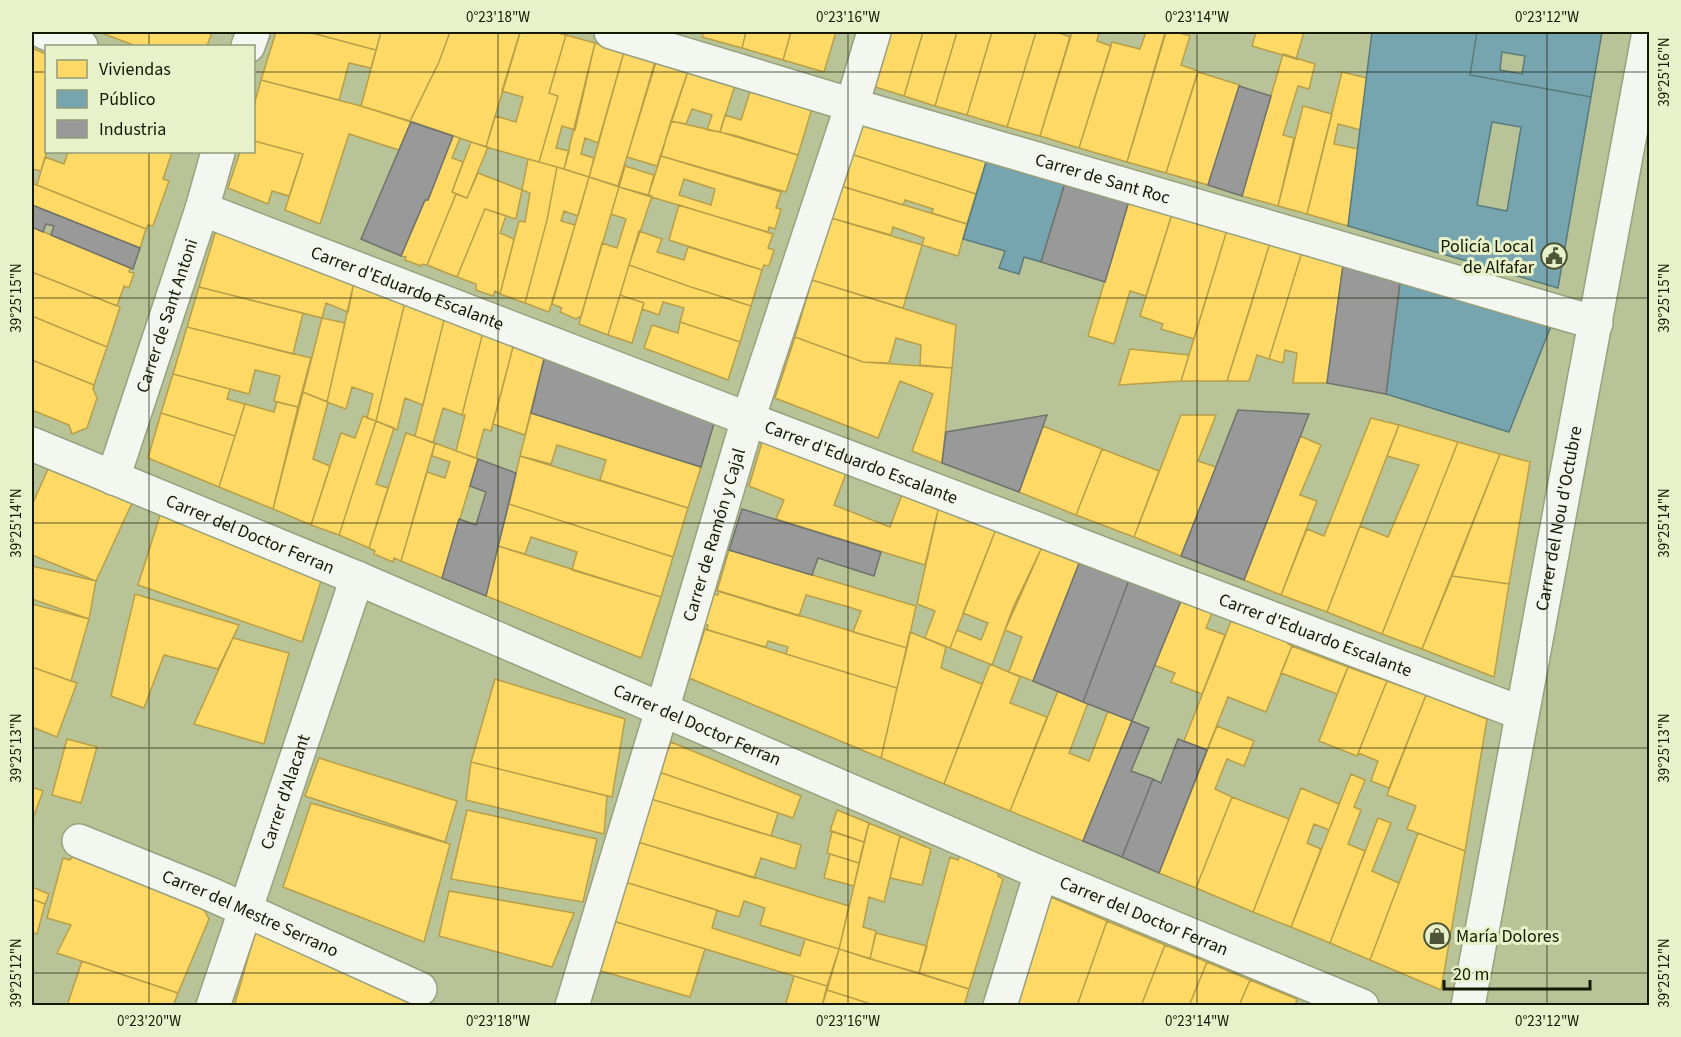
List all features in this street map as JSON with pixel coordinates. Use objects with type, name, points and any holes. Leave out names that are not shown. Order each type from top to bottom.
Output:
[{"type":"street","points":[[44,32],[78,45]]},
{"type":"street","name":"Carrer de Sant Roc","points":[[611,32],[1596,323]]},
{"type":"street","name":"Carrer de Ramón y Cajal","points":[[572,1005],[748,419],[874,32]]},
{"type":"street","name":"Carrer del Nou d'Octubre","points":[[1468,1005],[1649,32]]},
{"type":"street","name":"Carrer de Sant Antoni","points":[[113,478],[202,209],[218,153]]},
{"type":"street","name":"Carrer d'Eduardo Escalante","points":[[202,209],[1521,713]]},
{"type":"street","name":"Carrer del Doctor Ferran","points":[[34,452],[113,478],[357,578],[1041,873],[1362,1005]]},
{"type":"street","name":"Carrer d'Alacant","points":[[213,1005],[357,578]]},
{"type":"street","name":"Carrer del Mestre Serrano","points":[[79,841],[208,893],[420,989]]},
{"type":"street","points":[[1000,1005],[1041,873]]},
{"type":"building: Viviendas","points":[[99,32],[212,32],[207,45],[133,45]]},
{"type":"building: Viviendas","points":[[276,32],[308,32],[376,50],[371,68],[349,63],[339,100],[261,80]]},
{"type":"building: Viviendas","points":[[308,32],[381,32],[376,50]]},
{"type":"building: Viviendas","points":[[381,32],[450,32],[439,62],[410,121],[361,106]]},
{"type":"building: Viviendas","points":[[450,32],[520,33],[486,147],[410,121],[439,62]]},
{"type":"building: Viviendas","points":[[520,32],[554,32],[566,35],[549,93],[558,96],[539,162],[486,147],[495,116],[516,122],[523,97],[502,91]]},
{"type":"building: Viviendas","points":[[704,32],[746,32],[742,48],[702,37]]},
{"type":"building: Viviendas","points":[[746,32],[791,32],[783,60],[742,48]]},
{"type":"building: Viviendas","points":[[791,32],[836,32],[824,72],[783,60]]},
{"type":"building: Viviendas","points":[[889,32],[923,32],[904,96],[872,86]]},
{"type":"building: Viviendas","points":[[923,32],[957,32],[935,106],[904,96]]},
{"type":"building: Viviendas","points":[[957,32],[992,32],[967,115],[935,106]]},
{"type":"building: Viviendas","points":[[992,32],[1036,32],[1007,127],[967,115]]},
{"type":"building: Viviendas","points":[[1036,32],[1057,32],[1070,37],[1040,136],[1007,127]]},
{"type":"building: Viviendas","points":[[1072,32],[1099,32],[1097,41],[1111,46],[1079,148],[1040,136]]},
{"type":"building: Viviendas","points":[[1146,32],[1165,33],[1127,162],[1079,148],[1112,42],[1140,49]]},
{"type":"building: Viviendas","points":[[1166,32],[1190,36],[1181,65],[1198,71],[1166,173],[1127,162]]},
{"type":"building: Viviendas","points":[[1256,32],[1304,32],[1296,59],[1252,46]]},
{"type":"building: Viviendas","points":[[566,35],[595,43],[575,130],[562,126],[556,148],[569,151],[564,169],[539,162],[558,96],[549,93]]},
{"type":"building: Viviendas","points":[[595,43],[624,52],[598,143],[585,138],[581,154],[594,158],[589,177],[564,169]]},
{"type":"building: Viviendas","points":[[32,48],[45,54],[47,153],[41,171],[32,169]]},
{"type":"building: Viviendas","points":[[624,52],[656,62],[618,186],[589,177]]},
{"type":"building: Viviendas","points":[[1283,54],[1315,64],[1309,89],[1298,86],[1283,135],[1294,138],[1278,206],[1242,196]]},
{"type":"building: Viviendas","points":[[657,55],[688,71],[657,166],[627,157]]},
{"type":"building: Viviendas","points":[[688,71],[735,85],[720,132],[707,130],[712,115],[692,109],[686,124],[671,121]]},
{"type":"building: Viviendas","points":[[1198,72],[1240,85],[1208,185],[1166,173]]},
{"type":"building: Viviendas","points":[[1342,72],[1367,78],[1361,130],[1338,124],[1334,144],[1358,149],[1348,226],[1307,214]]},
{"type":"building: Viviendas","points":[[261,80],[361,106],[411,122],[399,150],[349,134],[320,224],[285,210],[303,154],[255,141],[255,101]]},
{"type":"building: Viviendas","points":[[751,89],[812,108],[798,155],[720,132],[725,115],[741,120]]},
{"type":"building: Viviendas","points":[[1303,106],[1332,114],[1307,214],[1278,206]]},
{"type":"building: Viviendas","points":[[671,121],[737,136],[798,155],[786,192],[661,156]]},
{"type":"building: Viviendas","points":[[861,122],[987,159],[976,194],[851,154]]},
{"type":"building: Viviendas","points":[[453,136],[460,138],[452,158],[463,162],[452,192],[456,194],[427,265],[422,264],[421,266],[401,256],[425,200],[428,200]]},
{"type":"building: Viviendas","points":[[255,141],[303,154],[289,196],[272,191],[268,204],[228,188],[240,153],[255,153]]},
{"type":"building: Viviendas","points":[[471,142],[488,147],[467,198],[452,192]]},
{"type":"building: Viviendas","points":[[68,153],[172,153],[163,179],[169,181],[153,226],[148,225],[146,229],[37,185],[45,157],[64,164]]},
{"type":"building: Viviendas","points":[[851,154],[976,194],[967,224],[932,213],[933,209],[905,200],[903,205],[841,186]]},
{"type":"building: Viviendas","points":[[661,156],[781,192],[776,208],[781,209],[775,229],[769,227],[768,232],[648,196]],"holes":[[[684,179],[715,189],[711,205],[679,195]]]},
{"type":"building: Viviendas","points":[[528,159],[557,167],[547,220],[525,303],[500,294],[519,221],[525,222],[530,193],[522,190]]},
{"type":"building: Viviendas","points":[[625,166],[654,175],[648,196],[619,187]]},
{"type":"building: Viviendas","points":[[557,167],[589,177],[578,216],[564,211],[561,221],[575,225],[549,312],[525,303],[547,220]]},
{"type":"building: Viviendas","points":[[478,173],[522,190],[516,219],[485,209],[457,277],[427,265],[456,194],[467,198]]},
{"type":"building: Viviendas","points":[[589,177],[619,187],[581,316],[576,319],[560,312],[562,308],[552,304]]},
{"type":"building: Viviendas","points":[[32,183],[146,229],[140,248],[32,205]]},
{"type":"building: Viviendas","points":[[841,186],[967,224],[958,256],[922,245],[924,238],[893,227],[891,235],[831,218]]},
{"type":"building: Viviendas","points":[[619,187],[652,196],[608,335],[579,324],[602,243],[617,248],[626,219],[611,214]]},
{"type":"building: Viviendas","points":[[1129,201],[1172,214],[1146,296],[1130,291],[1114,344],[1088,336]]},
{"type":"building: Viviendas","points":[[679,205],[773,234],[768,248],[774,250],[769,266],[764,265],[762,270],[669,240]]},
{"type":"building: Viviendas","points":[[485,209],[506,216],[500,233],[514,239],[500,294],[495,291],[493,296],[476,290],[476,284],[457,277]]},
{"type":"building: Viviendas","points":[[1172,214],[1227,230],[1194,339],[1161,329],[1163,324],[1140,316]]},
{"type":"building: Viviendas","points":[[831,218],[922,245],[903,308],[812,280]]},
{"type":"building: Viviendas","points":[[32,227],[130,268],[129,272],[134,273],[129,288],[124,286],[117,306],[32,272]]},
{"type":"building: Viviendas","points":[[216,230],[354,282],[348,312],[326,303],[322,318],[199,287]]},
{"type":"building: Viviendas","points":[[1227,230],[1270,243],[1227,381],[1181,381]]},
{"type":"building: Viviendas","points":[[639,231],[662,239],[657,252],[684,260],[688,247],[762,270],[751,306],[629,265]]},
{"type":"building: Viviendas","points":[[1270,243],[1302,252],[1269,359],[1257,355],[1249,381],[1227,381]]},
{"type":"building: Viviendas","points":[[1302,252],[1343,265],[1327,383],[1293,383],[1297,353],[1285,350],[1283,363],[1269,359]]},
{"type":"building: Viviendas","points":[[629,265],[751,306],[740,342],[680,322],[684,308],[663,302],[659,315],[642,309],[644,303],[620,295]]},
{"type":"building: Viviendas","points":[[32,272],[120,307],[107,347],[32,316]]},
{"type":"building: Viviendas","points":[[812,280],[956,325],[952,368],[920,365],[921,345],[896,338],[889,363],[863,362],[795,337]]},
{"type":"building: Viviendas","points":[[354,282],[405,302],[376,421],[367,418],[373,394],[352,387],[346,409],[327,402]]},
{"type":"building: Viviendas","points":[[199,287],[303,313],[293,354],[187,327]]},
{"type":"building: Viviendas","points":[[620,295],[644,303],[632,343],[608,335]]},
{"type":"building: Viviendas","points":[[405,302],[445,316],[423,405],[405,398],[397,430],[376,421]]},
{"type":"building: Viviendas","points":[[32,316],[107,347],[94,385],[32,360]]},
{"type":"building: Viviendas","points":[[445,316],[483,332],[462,415],[443,408],[433,443],[415,436]]},
{"type":"building: Viviendas","points":[[322,318],[345,323],[327,402],[303,392]]},
{"type":"building: Viviendas","points":[[680,322],[740,342],[728,380],[644,348],[652,325],[678,333]]},
{"type":"building: Viviendas","points":[[187,327],[311,358],[298,407],[274,401],[280,376],[255,370],[249,394],[173,374]]},
{"type":"building: Viviendas","points":[[483,332],[514,343],[491,431],[484,429],[476,458],[456,451],[465,415],[462,415]]},
{"type":"building: Viviendas","points":[[795,337],[863,362],[952,368],[942,463],[912,451],[933,394],[900,381],[878,438],[775,398]]},
{"type":"building: Viviendas","points":[[514,343],[545,355],[525,435],[493,424]]},
{"type":"building: Viviendas","points":[[1130,349],[1189,355],[1181,381],[1119,385]]},
{"type":"building: Viviendas","points":[[32,360],[94,385],[93,389],[97,398],[87,428],[72,434],[69,425],[32,410]]},
{"type":"building: Viviendas","points":[[173,374],[230,389],[227,399],[245,404],[235,436],[161,413]]},
{"type":"building: Viviendas","points":[[303,392],[328,402],[313,459],[330,466],[311,525],[273,509]]},
{"type":"building: Viviendas","points":[[277,402],[298,407],[273,509],[219,487],[245,404],[274,412]]},
{"type":"building: Viviendas","points":[[161,413],[235,436],[219,487],[148,458]]},
{"type":"building: Viviendas","points":[[531,413],[701,467],[688,508],[600,480],[606,460],[557,445],[551,464],[520,456]]},
{"type":"building: Viviendas","points":[[1181,415],[1216,415],[1198,461],[1216,467],[1181,556],[1134,537]]},
{"type":"building: Viviendas","points":[[363,416],[376,421],[339,535],[311,525],[341,433],[355,438]]},
{"type":"building: Viviendas","points":[[1371,418],[1399,425],[1327,612],[1281,595],[1307,529],[1324,536]]},
{"type":"building: Viviendas","points":[[376,421],[394,428],[376,484],[388,488],[369,548],[339,535]]},
{"type":"building: Viviendas","points":[[1399,425],[1458,442],[1382,634],[1327,612],[1360,526],[1388,537],[1419,465],[1387,456]]},
{"type":"building: Viviendas","points":[[1043,426],[1102,449],[1076,515],[1019,492]]},
{"type":"building: Viviendas","points":[[406,433],[435,443],[401,561],[394,558],[393,562],[374,554],[375,551],[369,548]]},
{"type":"building: Viviendas","points":[[1300,436],[1321,445],[1300,495],[1317,501],[1281,595],[1244,580]]},
{"type":"building: Viviendas","points":[[763,439],[847,471],[834,505],[890,527],[903,492],[939,506],[925,565],[776,519],[784,500],[749,486]]},
{"type":"building: Viviendas","points":[[1458,442],[1500,454],[1422,649],[1382,634]]},
{"type":"building: Viviendas","points":[[435,443],[478,459],[442,578],[401,561],[427,472],[445,478],[450,462],[432,456]]},
{"type":"building: Viviendas","points":[[1102,449],[1159,471],[1134,537],[1076,515]]},
{"type":"building: Viviendas","points":[[1500,454],[1530,462],[1509,584],[1452,576]]},
{"type":"building: Viviendas","points":[[520,456],[688,508],[673,557],[509,504]]},
{"type":"building: Viviendas","points":[[49,467],[133,501],[96,581],[32,555],[32,505]]},
{"type":"building: Viviendas","points":[[509,504],[673,557],[661,597],[572,570],[577,552],[531,537],[525,554],[498,546]]},
{"type":"building: Viviendas","points":[[939,506],[996,529],[950,648],[925,638],[935,611],[917,604]]},
{"type":"building: Viviendas","points":[[162,509],[322,578],[302,642],[138,585]]},
{"type":"building: Viviendas","points":[[996,529],[1042,547],[1013,608],[992,665],[950,648],[957,630],[981,640],[988,623],[963,613]]},
{"type":"building: Viviendas","points":[[498,546],[661,597],[641,658],[486,596]]},
{"type":"building: Viviendas","points":[[1042,547],[1080,561],[1033,681],[1009,672],[1022,637],[1005,630]]},
{"type":"building: Viviendas","points":[[729,550],[916,606],[907,648],[853,632],[861,611],[849,607],[806,595],[799,616],[717,591]]},
{"type":"building: Viviendas","points":[[32,566],[96,581],[89,619],[32,599]]},
{"type":"building: Viviendas","points":[[1452,576],[1509,584],[1494,677],[1422,649]]},
{"type":"building: Viviendas","points":[[719,591],[907,648],[897,688],[786,654],[788,647],[768,641],[766,647],[707,630],[708,625],[702,624],[711,594],[718,595]]},
{"type":"building: Viviendas","points":[[135,594],[239,625],[218,669],[164,655],[144,708],[111,696]]},
{"type":"building: Viviendas","points":[[1181,601],[1212,613],[1206,628],[1225,635],[1202,694],[1171,682],[1175,673],[1154,665]]},
{"type":"building: Viviendas","points":[[32,604],[89,619],[71,681],[32,667]]},
{"type":"building: Viviendas","points":[[1237,616],[1292,637],[1288,644],[1292,646],[1266,712],[1228,697],[1207,750],[1184,741],[1231,621],[1235,623]]},
{"type":"building: Viviendas","points":[[705,629],[897,688],[881,758],[689,678]]},
{"type":"building: Viviendas","points":[[910,632],[946,647],[941,668],[982,684],[944,784],[881,758]]},
{"type":"building: Viviendas","points":[[233,638],[289,653],[264,744],[194,724]]},
{"type":"building: Viviendas","points":[[1292,646],[1348,667],[1337,694],[1281,673]]},
{"type":"building: Viviendas","points":[[990,664],[1020,677],[1010,703],[1047,717],[1010,811],[944,784]]},
{"type":"building: Viviendas","points":[[32,667],[77,683],[57,737],[32,727]]},
{"type":"building: Viviendas","points":[[1348,667],[1387,681],[1357,756],[1319,741]]},
{"type":"building: Viviendas","points":[[495,679],[625,719],[612,797],[471,762]]},
{"type":"building: Viviendas","points":[[1387,681],[1426,695],[1389,788],[1371,781],[1378,761],[1358,753]]},
{"type":"building: Viviendas","points":[[1058,691],[1088,703],[1069,753],[1089,761],[1108,711],[1132,721],[1083,841],[1010,811]]},
{"type":"building: Viviendas","points":[[1426,695],[1487,719],[1465,851],[1407,829],[1416,806],[1387,795]]},
{"type":"building: Viviendas","points":[[1217,726],[1254,741],[1244,766],[1227,759],[1215,789],[1232,797],[1196,888],[1159,873]]},
{"type":"building: Viviendas","points":[[67,739],[97,747],[81,803],[52,795]]},
{"type":"building: Viviendas","points":[[671,742],[801,796],[793,818],[659,772]]},
{"type":"building: Viviendas","points":[[319,758],[457,801],[445,842],[305,796]]},
{"type":"building: Viviendas","points":[[471,762],[607,796],[604,834],[466,800]]},
{"type":"building: Viviendas","points":[[659,772],[778,813],[771,836],[651,799]]},
{"type":"building: Viviendas","points":[[1351,774],[1365,780],[1354,807],[1361,810],[1348,844],[1365,851],[1330,943],[1291,927]]},
{"type":"building: Viviendas","points":[[32,787],[43,791],[32,821]]},
{"type":"building: Viviendas","points":[[1301,788],[1339,804],[1329,830],[1314,824],[1307,843],[1321,849],[1291,927],[1253,912]]},
{"type":"building: Viviendas","points":[[1232,797],[1289,819],[1253,912],[1196,888]]},
{"type":"building: Viviendas","points":[[651,799],[801,845],[795,869],[761,858],[754,878],[638,842]]},
{"type":"building: Viviendas","points":[[311,803],[450,844],[424,942],[283,887]]},
{"type":"building: Viviendas","points":[[467,810],[597,839],[583,902],[451,879]]},
{"type":"building: Viviendas","points":[[837,810],[869,823],[864,842],[830,831]]},
{"type":"building: Viviendas","points":[[1378,818],[1391,823],[1372,871],[1399,883],[1370,960],[1330,943]]},
{"type":"building: Viviendas","points":[[869,823],[900,836],[884,902],[869,897],[863,927],[876,931],[870,959],[839,949]]},
{"type":"building: Viviendas","points":[[832,831],[864,842],[859,863],[827,853]]},
{"type":"building: Viviendas","points":[[1418,833],[1465,851],[1441,990],[1370,960]]},
{"type":"building: Viviendas","points":[[900,836],[931,849],[922,885],[890,878]]},
{"type":"building: Viviendas","points":[[638,842],[849,906],[839,949],[760,925],[765,908],[744,901],[739,917],[625,882]]},
{"type":"building: Viviendas","points":[[961,853],[1000,869],[998,876],[1003,879],[969,989],[919,973],[950,857],[958,860]]},
{"type":"building: Viviendas","points":[[830,854],[859,863],[854,886],[824,878]]},
{"type":"building: Viviendas","points":[[73,855],[201,905],[209,919],[178,993],[57,953],[71,925],[47,918],[63,858],[70,860]]},
{"type":"building: Viviendas","points":[[625,882],[717,910],[712,928],[800,956],[805,939],[839,949],[827,986],[613,921]]},
{"type":"building: Viviendas","points":[[32,887],[49,894],[45,904],[32,899]]},
{"type":"building: Viviendas","points":[[449,891],[574,913],[552,967],[439,936]]},
{"type":"building: Viviendas","points":[[1051,897],[1107,921],[1077,1006],[1017,1006]]},
{"type":"building: Viviendas","points":[[32,899],[45,904],[37,934],[32,932]]},
{"type":"building: Viviendas","points":[[613,921],[705,949],[690,997],[598,970]]},
{"type":"building: Viviendas","points":[[1107,921],[1165,945],[1141,1006],[1077,1006]]},
{"type":"building: Viviendas","points":[[256,930],[420,989],[418,1006],[242,1006],[235,1003]]},
{"type":"building: Viviendas","points":[[876,933],[927,946],[919,973],[870,959]]},
{"type":"building: Viviendas","points":[[1165,945],[1207,962],[1189,1006],[1141,1006]]},
{"type":"building: Viviendas","points":[[839,949],[969,989],[964,1006],[877,1006],[827,990]]},
{"type":"building: Viviendas","points":[[82,961],[178,993],[173,1006],[67,1006]]},
{"type":"building: Viviendas","points":[[1207,962],[1250,980],[1239,1006],[1189,1006]]},
{"type":"building: Viviendas","points":[[794,976],[827,986],[822,1006],[785,1006]]},
{"type":"building: Viviendas","points":[[1250,980],[1297,999],[1295,1006],[1239,1006]]},
{"type":"building: Viviendas","points":[[827,990],[877,1006],[822,1006]]},
{"type":"building: Público","points":[[1372,32],[1477,32],[1470,75],[1591,97],[1558,288],[1348,226]],"holes":[[[1492,122],[1521,127],[1507,211],[1477,205]]]},
{"type":"building: Público","points":[[1477,32],[1602,32],[1591,97],[1470,75]],"holes":[[[1502,52],[1525,56],[1522,74],[1500,70]]]},
{"type":"building: Público","points":[[987,159],[1065,183],[1041,262],[1024,257],[1019,274],[999,268],[1005,251],[963,239]]},
{"type":"building: Público","points":[[1400,282],[1551,326],[1509,432],[1386,394]]},
{"type":"building: Industria","points":[[1239,86],[1271,96],[1242,196],[1208,185]]},
{"type":"building: Industria","points":[[411,122],[453,136],[428,200],[425,200],[401,256],[361,239]]},
{"type":"building: Industria","points":[[1065,183],[1129,201],[1105,282],[1041,262]]},
{"type":"building: Industria","points":[[32,205],[140,248],[133,269],[51,235],[54,226],[46,224],[43,232],[32,227]]},
{"type":"building: Industria","points":[[1343,265],[1400,282],[1386,394],[1327,383]]},
{"type":"building: Industria","points":[[545,355],[715,420],[701,467],[531,413]]},
{"type":"building: Industria","points":[[1238,410],[1309,414],[1244,580],[1181,556]]},
{"type":"building: Industria","points":[[1047,415],[1019,492],[942,463],[946,432]]},
{"type":"building: Industria","points":[[478,459],[516,473],[486,596],[442,578],[459,519],[476,525],[486,492],[470,486]]},
{"type":"building: Industria","points":[[742,509],[881,552],[874,576],[818,558],[812,575],[729,550]]},
{"type":"building: Industria","points":[[1080,561],[1129,580],[1083,702],[1033,681]]},
{"type":"building: Industria","points":[[1129,580],[1181,601],[1132,721],[1083,702]]},
{"type":"building: Industria","points":[[1132,721],[1149,728],[1131,771],[1153,779],[1122,857],[1083,841]]},
{"type":"building: Industria","points":[[1178,739],[1207,750],[1159,873],[1122,857],[1153,779],[1161,783]]},
{"type":"place","name":"Policía Local de Alfafar","points":[[1554,256]]},
{"type":"place","name":"María Dolores","points":[[1437,936]]}]
